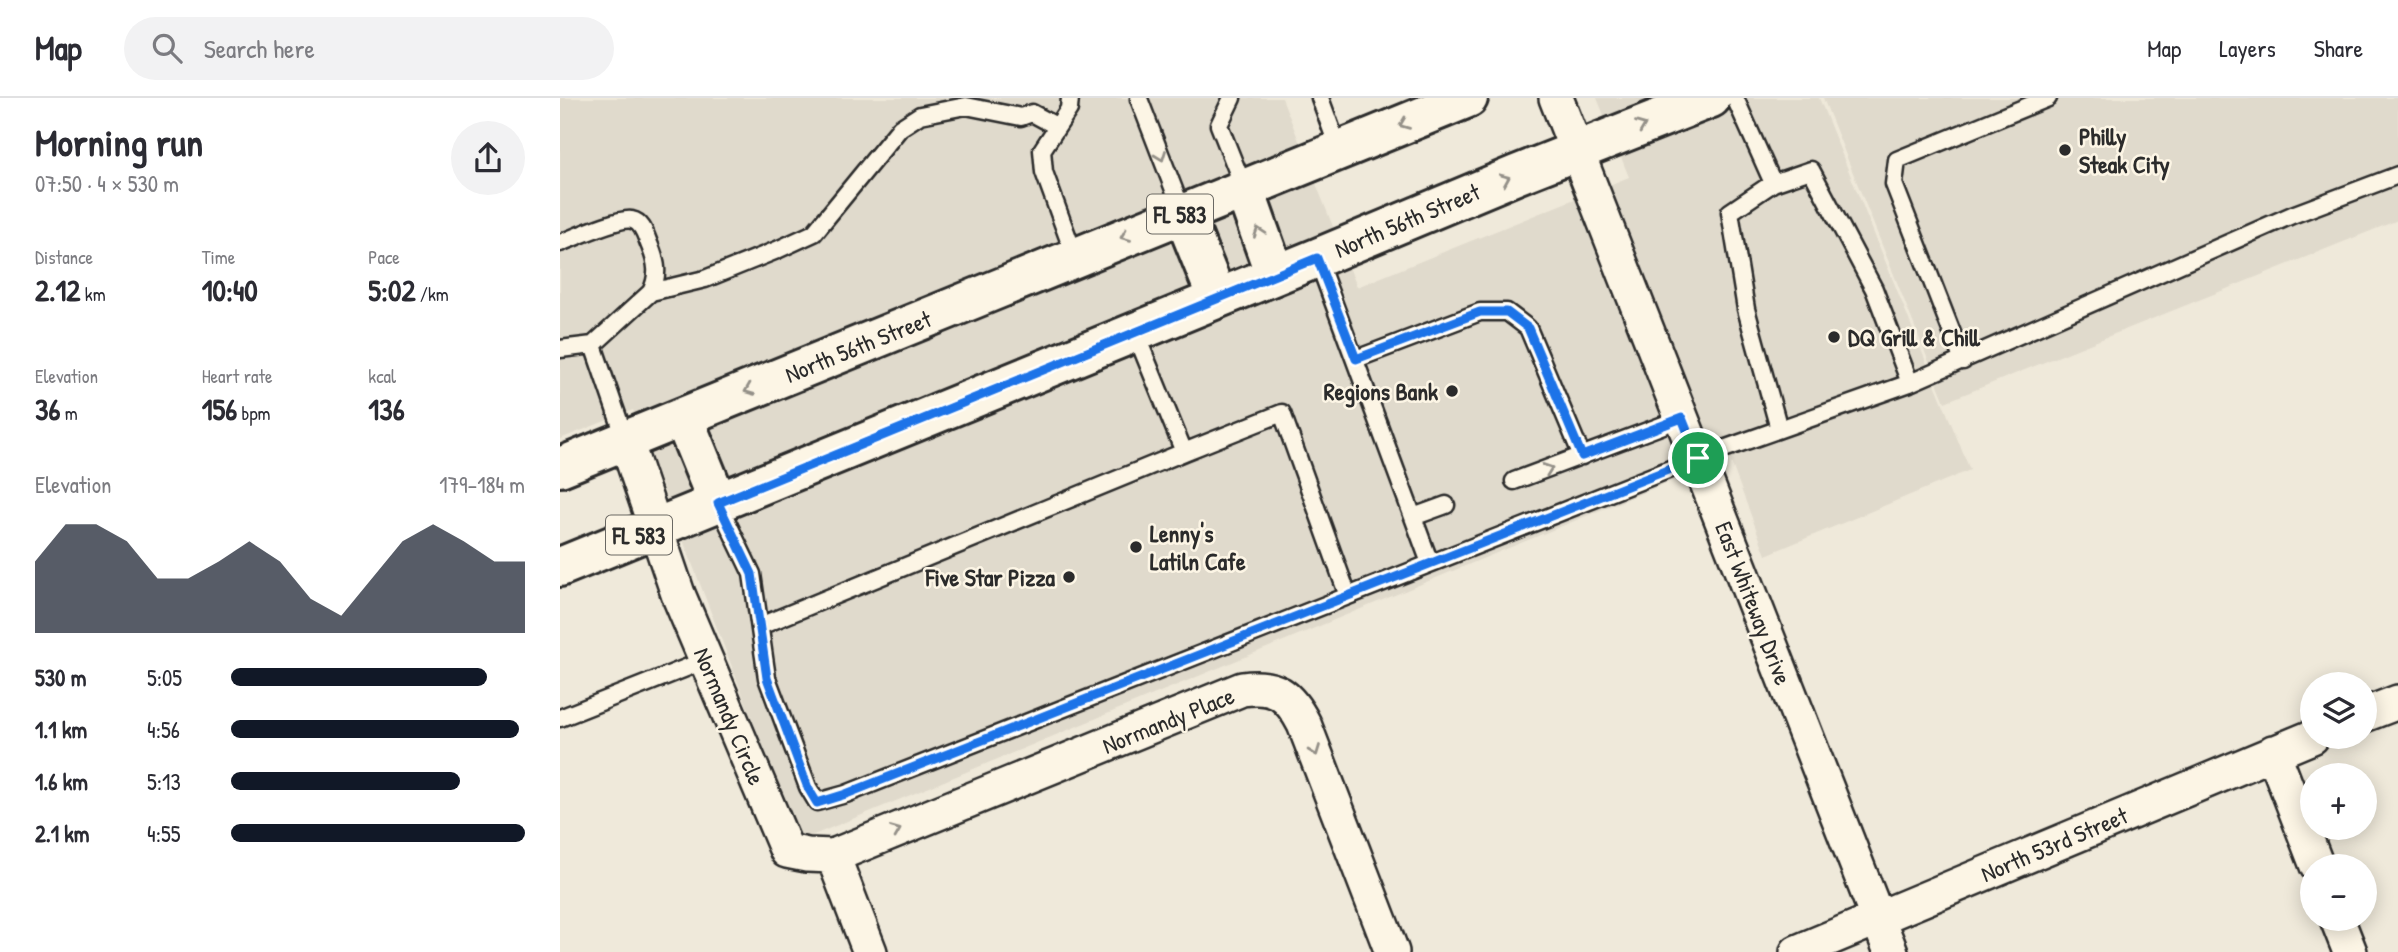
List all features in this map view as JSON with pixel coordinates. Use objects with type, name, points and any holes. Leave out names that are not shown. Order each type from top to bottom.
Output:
[{"type":"main road","name":"North 56th Street","points":[[560,566],[1516,175],[1711,98]]},
{"type":"main road","name":"North 56th Street","points":[[560,467],[1339,150],[1447,102]]},
{"type":"main road","points":[[1244,188],[1275,275]]},
{"type":"main road","points":[[1183,213],[1217,298]]},
{"type":"main road","points":[[683,417],[718,503]]},
{"type":"street","name":"East Whiteway Drive","points":[[1556,98],[1891,952]]},
{"type":"street","name":"Normandy Circle","points":[[626,440],[678,594],[787,851],[833,856]]},
{"type":"street","name":"Normandy Place","points":[[833,856],[1242,689],[1262,686],[1281,693],[1288,699],[1304,724],[1392,952]]},
{"type":"street","points":[[2377,710],[2398,702]]},
{"type":"street","name":"North 53rd Street","points":[[1797,952],[2300,742]]},
{"type":"street","points":[[2273,752],[2312,854]]},
{"type":"street","points":[[833,856],[870,952]]},
{"type":"street","points":[[2342,931],[2350,952]]},
{"type":"lane","points":[[1070,98],[1069,109],[1042,150],[1044,172],[1074,257]]},
{"type":"lane","points":[[1232,98],[1219,125],[1244,188]]},
{"type":"lane","points":[[1320,98],[1339,150]]},
{"type":"lane","points":[[1735,98],[1773,183]]},
{"type":"lane","points":[[1963,361],[1894,184],[1897,160],[2048,98]]},
{"type":"lane","points":[[1139,99],[1183,213]]},
{"type":"lane","points":[[651,292],[705,279],[814,233],[900,128],[920,115],[966,106],[1021,117],[1032,113],[1056,126]]},
{"type":"lane","points":[[1779,429],[1746,309],[1730,212],[1773,183],[1811,170],[1874,289],[1910,383]]},
{"type":"lane","points":[[718,503],[752,574],[767,678],[808,788],[817,803],[846,794],[1698,458],[1910,383],[2292,215],[2398,175]]},
{"type":"lane","points":[[560,243],[618,222],[632,220],[639,224],[644,232],[657,265],[656,281],[651,292],[593,345],[560,349]]},
{"type":"lane","points":[[1317,258],[1430,563]]},
{"type":"lane","points":[[1356,359],[1480,312],[1507,312],[1528,328],[1582,456]]},
{"type":"lane","points":[[1135,332],[1184,452]]},
{"type":"lane","points":[[593,345],[626,440]]},
{"type":"lane","points":[[760,626],[1282,412],[1348,596]]},
{"type":"lane","points":[[1514,481],[1682,418]]},
{"type":"lane","points":[[1413,517],[1446,505]]},
{"type":"lane","points":[[560,719],[706,660]]},
{"type":"shaded area","points":[[560,98],[1282,98],[1357,287],[1629,177],[1597,98],[1819,98],[1970,470],[1766,555],[1729,457],[799,841],[633,410],[560,439]]},
{"type":"shaded area","points":[[1823,98],[2398,98],[2398,220],[1945,402]]},
{"type":"place","name":"Philly Steak City","points":[[2065,150]]},
{"type":"place","name":"DQ Grill & Chill","points":[[1834,337]]},
{"type":"place","name":"Regions Bank","points":[[1452,391]]},
{"type":"place","name":"Lenny's Latiln Cafe","points":[[1136,547]]},
{"type":"place","name":"Five Star Pizza","points":[[1069,577]]},
{"type":"route","points":[[1317,258],[1356,359],[1480,312],[1507,312],[1528,328],[1582,456],[1682,418],[1698,458],[846,794],[817,803],[808,788],[767,678],[752,574],[718,503],[1317,258]]}]
